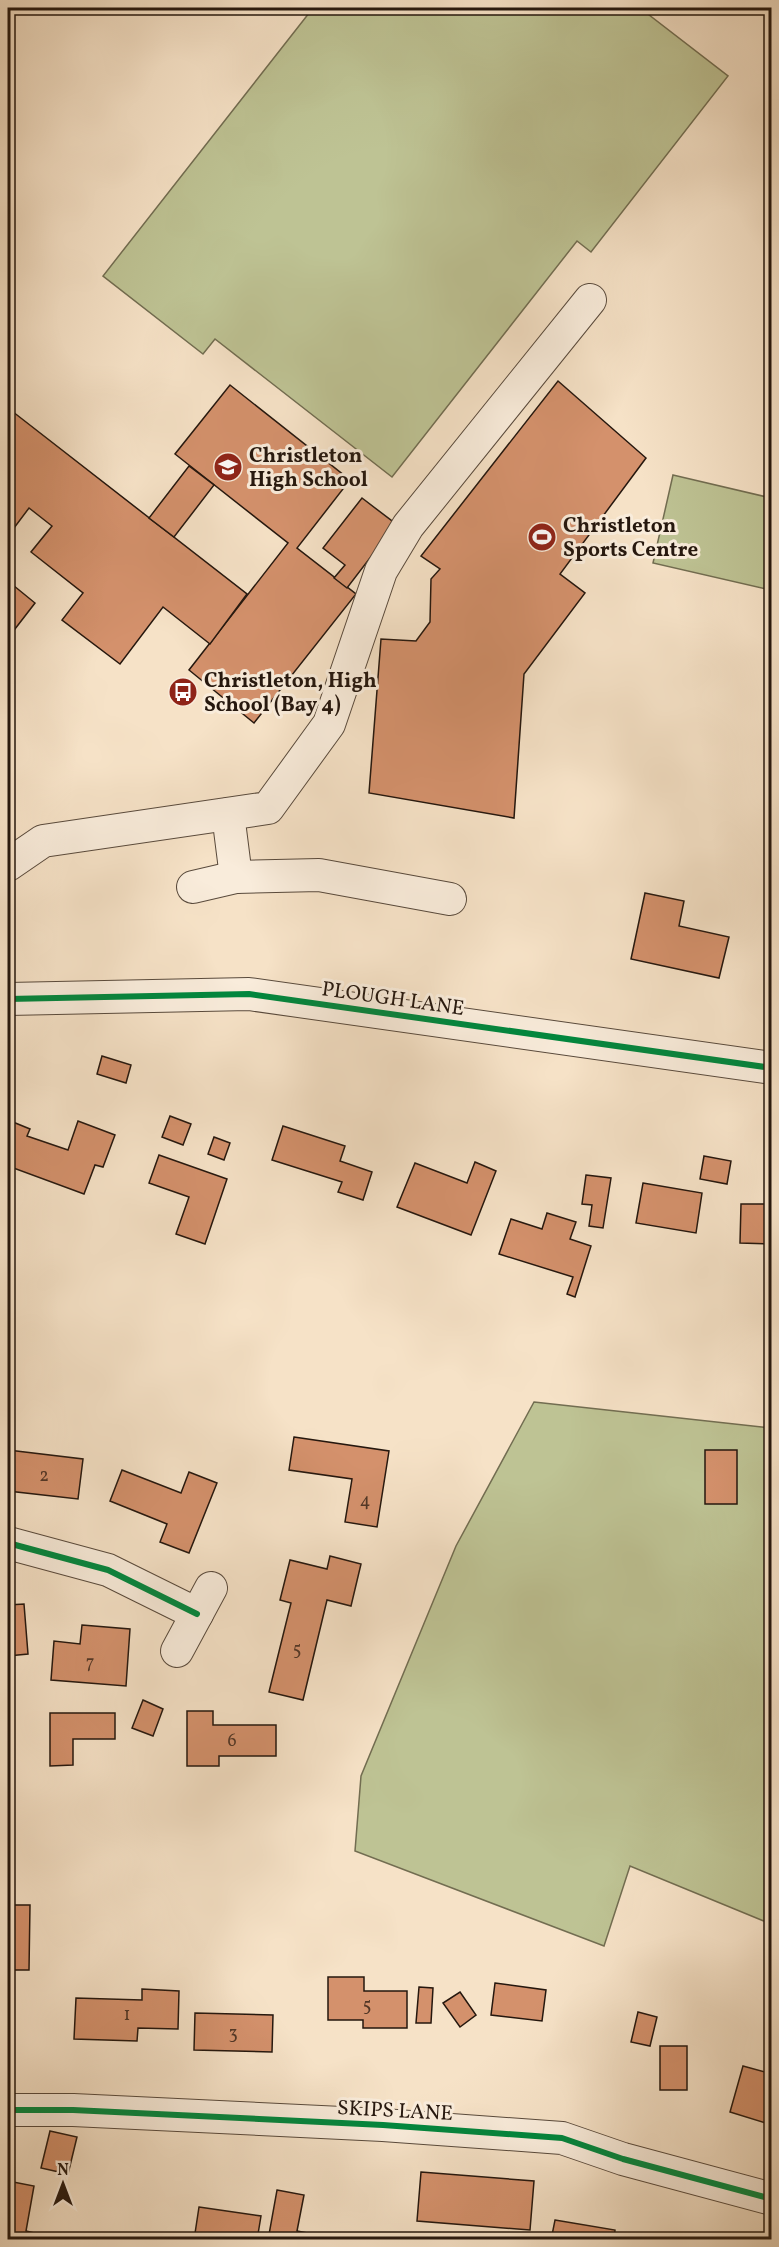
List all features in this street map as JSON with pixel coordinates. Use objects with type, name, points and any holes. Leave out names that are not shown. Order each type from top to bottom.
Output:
[{"type":"street","points":[[8,865],[43,841],[268,808],[329,724],[381,571],[408,526],[590,300]]},
{"type":"street","points":[[228,814],[236,877]]},
{"type":"street","points":[[193,887],[236,877],[319,874],[450,899]]},
{"type":"street","name":"PLOUGH LANE","points":[[8,999],[249,994],[771,1068]]},
{"type":"street","points":[[8,1543],[108,1570],[204,1601],[177,1651]]},
{"type":"street","name":"SKIPS LANE","points":[[8,2110],[73,2110],[323,2122],[562,2138],[623,2159],[771,2199]]},
{"type":"green space","points":[[313,8],[640,8],[728,76],[591,252],[577,241],[392,477],[215,339],[203,354],[103,276]]},
{"type":"green space","points":[[673,475],[771,498],[771,590],[653,563]]},
{"type":"green space","points":[[534,1402],[771,1428],[771,1924],[630,1866],[604,1946],[355,1851],[361,1776],[456,1546]]},
{"type":"building","points":[[558,381],[646,458],[560,574],[585,593],[524,674],[514,818],[369,793],[381,639],[416,641],[430,622],[431,579],[440,569],[421,556]]},
{"type":"building","points":[[230,385],[350,480],[297,548],[356,594],[254,723],[189,670],[288,543],[175,454]]},
{"type":"building","points":[[8,408],[247,594],[210,644],[163,607],[120,664],[62,620],[83,593],[31,552],[52,526],[29,508],[8,536]]},
{"type":"building","points":[[189,466],[214,485],[174,537],[149,518]]},
{"type":"building","points":[[362,498],[396,524],[347,588],[334,578],[345,565],[323,548]]},
{"type":"building","points":[[8,581],[35,603],[8,638]]},
{"type":"building","points":[[645,893],[684,901],[679,926],[729,937],[719,978],[631,959]]},
{"type":"building","points":[[102,1056],[131,1065],[126,1083],[97,1074]]},
{"type":"building","points":[[170,1116],[191,1124],[183,1145],[162,1137]]},
{"type":"building","points":[[8,1120],[30,1129],[27,1136],[68,1150],[78,1121],[115,1135],[103,1167],[95,1165],[84,1194],[8,1166]]},
{"type":"building","points":[[283,1126],[345,1146],[340,1161],[372,1172],[363,1200],[338,1192],[342,1182],[272,1160]]},
{"type":"building","points":[[214,1137],[230,1143],[224,1160],[208,1154]]},
{"type":"building","points":[[159,1155],[227,1179],[205,1244],[176,1234],[189,1197],[149,1183]]},
{"type":"building","points":[[704,1156],[731,1161],[727,1184],[700,1179]]},
{"type":"building","points":[[475,1162],[496,1171],[471,1235],[397,1207],[415,1163],[467,1183]]},
{"type":"building","points":[[586,1175],[611,1178],[603,1228],[589,1226],[592,1205],[582,1204]]},
{"type":"building","points":[[643,1183],[702,1193],[696,1233],[636,1223]]},
{"type":"building","points":[[741,1204],[772,1204],[772,1244],[740,1243]]},
{"type":"building","points":[[547,1213],[576,1222],[570,1239],[591,1246],[575,1297],[567,1294],[573,1277],[499,1254],[511,1219],[542,1229]]},
{"type":"building","points":[[294,1437],[389,1451],[377,1527],[345,1522],[352,1479],[289,1470]]},
{"type":"building","points":[[8,1450],[83,1459],[78,1499],[8,1491]]},
{"type":"building","points":[[705,1450],[737,1450],[737,1504],[705,1504]]},
{"type":"building","points":[[122,1470],[181,1493],[189,1472],[217,1483],[189,1553],[160,1542],[167,1524],[110,1501]]},
{"type":"building","points":[[330,1556],[361,1564],[351,1606],[327,1600],[303,1700],[269,1692],[291,1603],[280,1600],[290,1560],[327,1569]]},
{"type":"building","points":[[24,1604],[28,1654],[8,1656],[8,1605]]},
{"type":"building","points":[[82,1625],[130,1629],[126,1686],[51,1680],[54,1641],[80,1644]]},
{"type":"building","points":[[143,1700],[163,1709],[153,1736],[132,1728]]},
{"type":"building","points":[[187,1711],[213,1711],[213,1725],[276,1725],[276,1756],[219,1756],[219,1766],[187,1766]]},
{"type":"building","points":[[50,1713],[115,1713],[115,1739],[73,1739],[73,1765],[50,1766]]},
{"type":"building","points":[[8,1905],[30,1905],[29,1970],[8,1970]]},
{"type":"building","points":[[328,1977],[364,1977],[364,1991],[407,1991],[407,2028],[363,2028],[363,2020],[328,2020]]},
{"type":"building","points":[[495,1983],[546,1990],[542,2021],[491,2015]]},
{"type":"building","points":[[419,1987],[433,1988],[431,2023],[416,2023]]},
{"type":"building","points":[[142,1989],[179,1991],[178,2029],[138,2028],[137,2041],[74,2039],[76,1998],[142,2000]]},
{"type":"building","points":[[460,1992],[476,2015],[460,2027],[443,2003]]},
{"type":"building","points":[[638,2012],[657,2017],[650,2046],[631,2042]]},
{"type":"building","points":[[195,2013],[273,2015],[272,2052],[194,2050]]},
{"type":"building","points":[[660,2046],[687,2046],[687,2090],[660,2090]]},
{"type":"building","points":[[743,2066],[772,2074],[772,2125],[730,2112]]},
{"type":"building","points":[[50,2131],[77,2137],[68,2174],[41,2168]]},
{"type":"building","points":[[421,2172],[534,2181],[530,2230],[417,2221]]},
{"type":"building","points":[[8,2181],[34,2186],[26,2231],[43,2235],[42,2240],[8,2240]]},
{"type":"building","points":[[277,2190],[304,2195],[297,2231],[344,2240],[268,2240]]},
{"type":"building","points":[[199,2207],[261,2216],[257,2240],[194,2240]]},
{"type":"building","points":[[555,2220],[615,2230],[614,2240],[551,2240]]},
{"type":"building","points":[[74,2233],[106,2240],[72,2240]]},
{"type":"cycle path","points":[[8,999],[249,994],[772,1068]]},
{"type":"cycle path","points":[[8,1543],[108,1570],[197,1614]]},
{"type":"cycle path","points":[[8,2110],[73,2110],[383,2125],[562,2138],[623,2159],[772,2199]]},
{"type":"place","name":"Christleton High School","points":[[228,467]]},
{"type":"place","name":"Christleton Sports Centre","points":[[542,537]]},
{"type":"place","name":"Christleton, High School (Bay 4)","points":[[183,692]]}]
